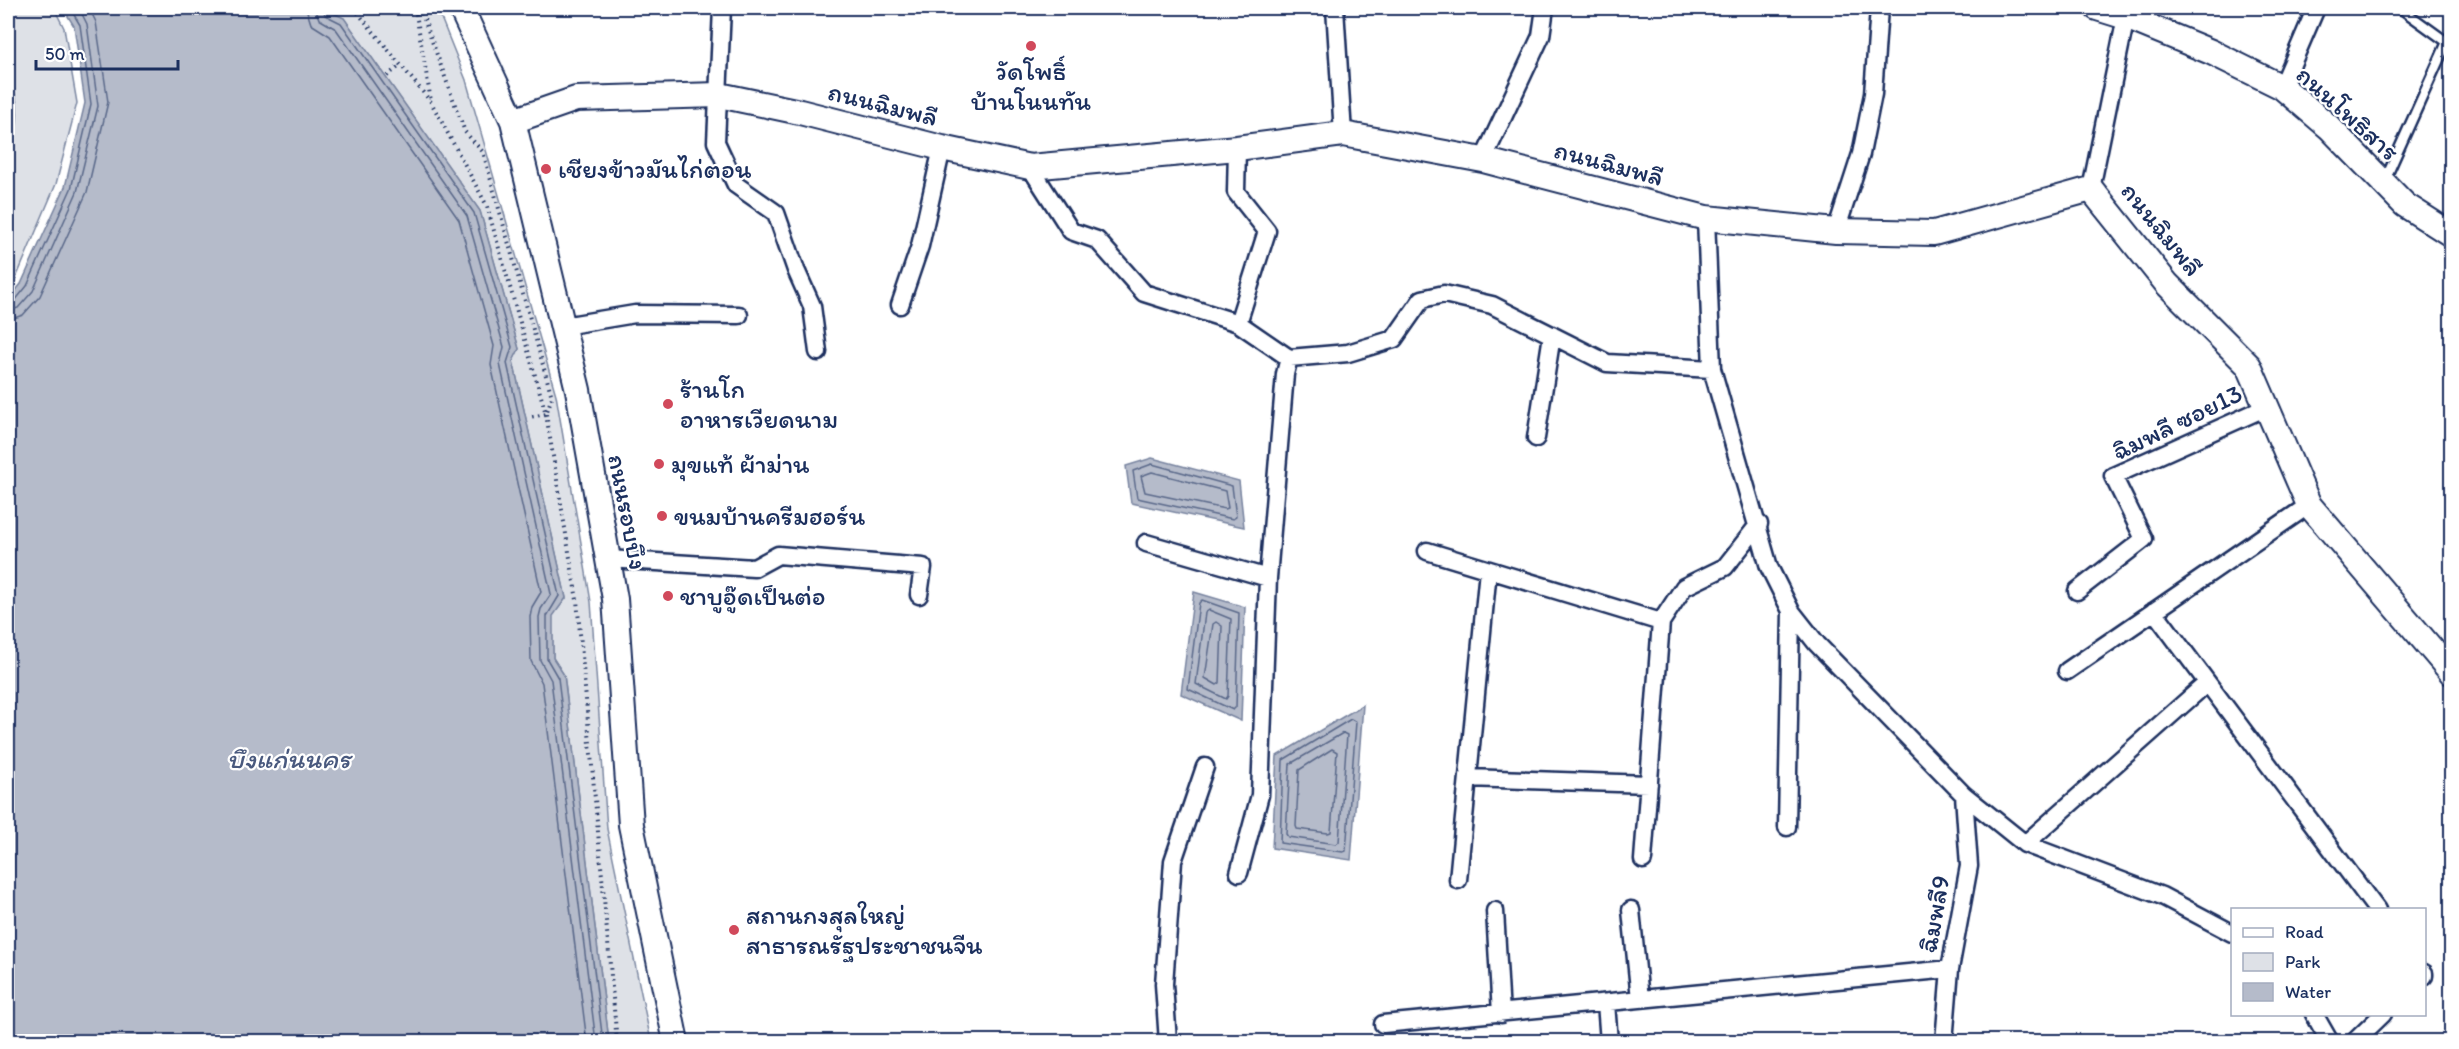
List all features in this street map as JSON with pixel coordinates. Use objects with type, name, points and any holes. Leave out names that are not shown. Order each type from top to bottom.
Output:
[{"type":"street","name":"ถนนรอบบึง","points":[[461,8],[513,121],[578,390],[615,599],[631,825],[676,1041]]},
{"type":"street","points":[[722,8],[716,142],[736,185],[776,213],[796,270],[812,306],[818,352]]},
{"type":"street","points":[[1335,8],[1343,135]]},
{"type":"street","points":[[1483,160],[1541,36],[1545,8]]},
{"type":"street","points":[[1836,231],[1860,154],[1873,94],[1879,8]]},
{"type":"street","name":"ถนนโพธิสาร","points":[[2097,8],[2126,17],[2211,52],[2282,87],[2329,127],[2405,205],[2450,231]]},
{"type":"street","points":[[2282,87],[2316,8]]},
{"type":"street","points":[[2091,189],[2126,17]]},
{"type":"street","name":"ถนนฉิมพลี","points":[[513,121],[576,99],[718,95],[800,112],[942,148],[1030,166],[1237,148],[1343,135],[1483,160],[1706,218],[1836,231],[1934,233],[2091,189],[2167,285],[2249,366],[2309,505],[2449,666]]},
{"type":"street","points":[[900,305],[920,246],[942,148]]},
{"type":"street","points":[[1237,148],[1236,192],[1267,231],[1238,323]]},
{"type":"street","points":[[1030,166],[1071,231],[1097,240],[1144,293],[1238,323],[1289,358],[1348,353],[1394,339],[1422,299],[1444,294],[1492,305],[1607,363],[1712,369]]},
{"type":"street","points":[[1706,218],[1712,369],[1759,524],[1769,567],[1791,611],[1817,644],[1964,795],[2025,844],[2163,896],[2231,932]]},
{"type":"street","points":[[562,326],[635,314],[740,315]]},
{"type":"street","points":[[1536,438],[1552,335]]},
{"type":"street","points":[[1239,873],[1260,795],[1268,578],[1285,374],[1289,358]]},
{"type":"street","name":"ฉิมพลี ซอย13","points":[[2077,591],[2144,540],[2113,476],[2266,407]]},
{"type":"street","points":[[2067,671],[2309,505]]},
{"type":"street","points":[[1643,860],[1661,622],[1684,587],[1725,567],[1759,524]]},
{"type":"street","points":[[1146,543],[1268,578]]},
{"type":"street","points":[[1427,551],[1661,622]]},
{"type":"street","points":[[608,559],[754,568],[778,555],[923,567],[919,595]]},
{"type":"street","points":[[1458,880],[1488,570]]},
{"type":"street","points":[[1787,827],[1791,611]]},
{"type":"street","points":[[2154,611],[2376,908]]},
{"type":"street","points":[[2025,844],[2207,683]]},
{"type":"street","points":[[1168,1041],[1164,984],[1173,861],[1205,767]]},
{"type":"street","points":[[1468,777],[1649,784]]},
{"type":"street","name":"ฉิมพลี9","points":[[1944,1041],[1950,969],[1969,866],[1964,795]]},
{"type":"street","points":[[1631,910],[1640,999]]},
{"type":"street","points":[[1495,911],[1501,1014]]},
{"type":"street","points":[[1383,1024],[1950,969]]},
{"type":"street","points":[[1606,1003],[1609,1041]]},
{"type":"street","points":[[2315,1016],[2330,1041]]},
{"type":"street","points":[[2354,1041],[2381,1016]]},
{"type":"lane","points":[[2383,184],[2449,43],[2400,8]]},
{"type":"path","points":[[354,8],[431,102],[487,206],[546,414],[577,600],[617,1041]]},
{"type":"path","points":[[415,8],[431,102]]},
{"type":"path","points":[[420,8],[465,132],[483,152],[552,397],[546,414]]},
{"type":"path","points":[[387,76],[401,65]]},
{"type":"path","points":[[530,417],[546,414]]},
{"type":"green space","points":[[8,8],[54,8],[64,28],[77,103],[56,184],[14,283],[8,289]]},
{"type":"green space","points":[[323,8],[437,8],[466,80],[556,395],[591,602],[607,829],[651,1041],[609,1041],[564,675],[553,658],[552,616],[566,598],[513,361],[519,349],[480,211],[344,18]]},
{"type":"water","name":"บึงแก่นนคร","points":[[63,8],[323,8],[344,18],[480,211],[519,349],[513,361],[566,598],[553,616],[553,658],[564,675],[609,1041],[8,1041],[8,300],[21,284],[65,187],[85,103],[74,26]]},
{"type":"water","points":[[8,78],[16,99],[17,121],[8,164]]},
{"type":"water","points":[[1152,458],[1239,481],[1244,527],[1131,503],[1126,466]]},
{"type":"water","points":[[1194,592],[1245,607],[1241,721],[1181,694]]},
{"type":"water","points":[[1363,705],[1351,860],[1272,848],[1277,756]]},
{"type":"place","name":"วัดโพธิ์ บ้านโนนทัน","points":[[1031,46]]},
{"type":"place","name":"เชียงข้าวมันไก่ตอน","points":[[546,169]]},
{"type":"place","name":"ร้านโก อาหารเวียดนาม","points":[[668,404]]},
{"type":"place","name":"มุขแท้ ผ้าม่าน","points":[[659,464]]},
{"type":"place","name":"ขนมบ้านครีมฮอร์น","points":[[662,516]]},
{"type":"place","name":"ชาบูอู๊ดเป็นต่อ","points":[[668,596]]},
{"type":"place","name":"สถานกงสุลใหญ่ สาธารณรัฐประชาชนจีน","points":[[734,930]]}]
